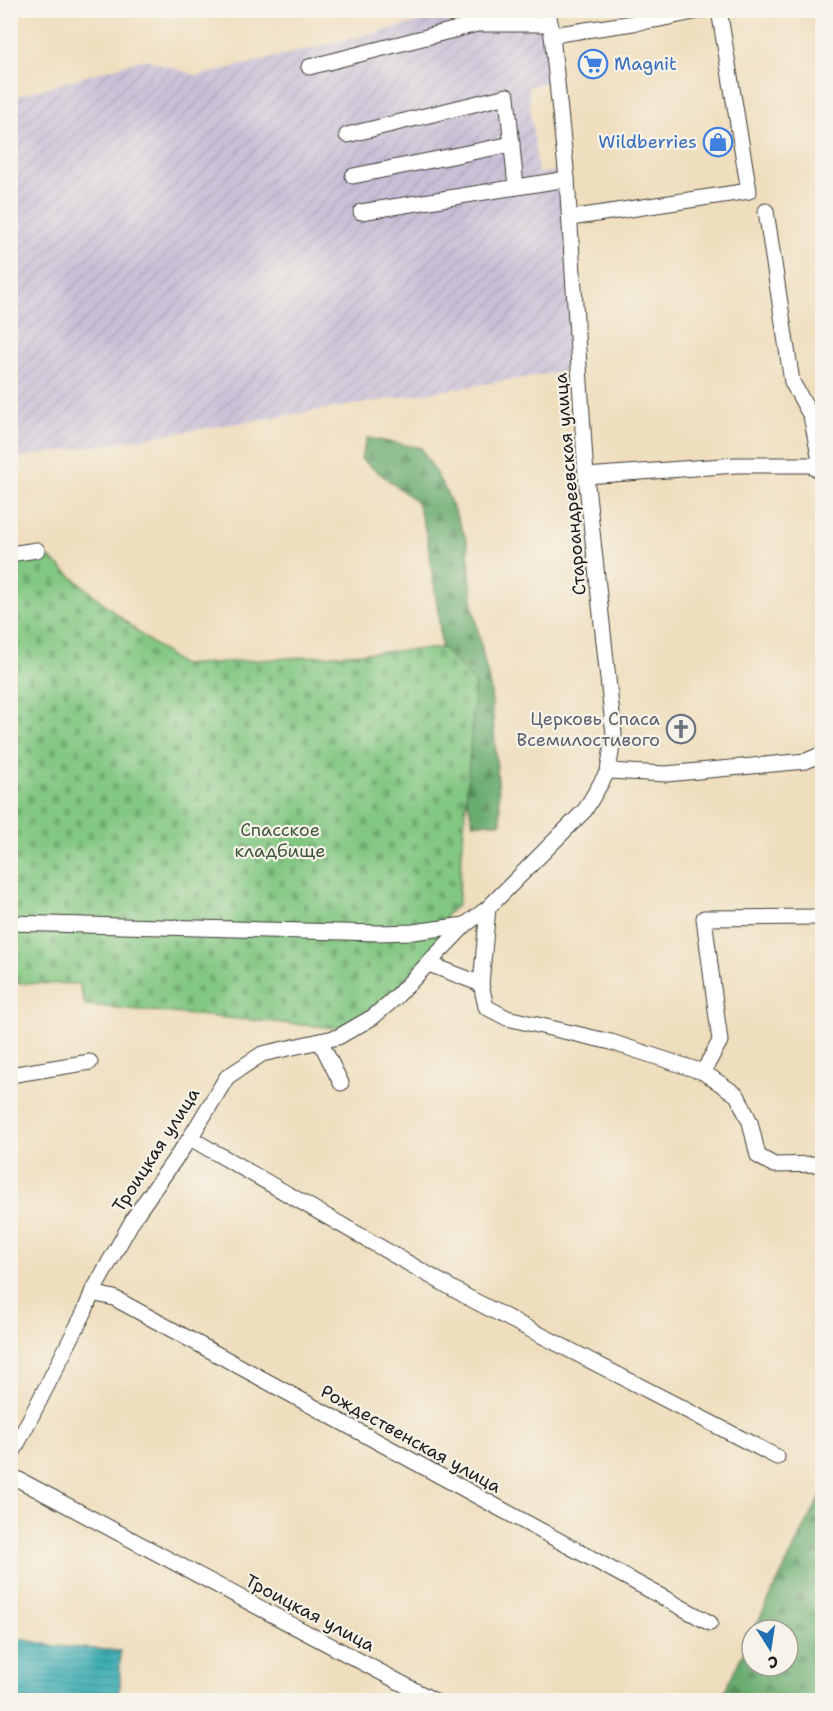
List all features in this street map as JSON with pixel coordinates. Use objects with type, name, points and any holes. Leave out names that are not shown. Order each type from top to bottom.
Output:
[{"type":"street","points":[[309,67],[477,24],[550,23],[703,10]]},
{"type":"street","points":[[570,218],[749,191],[719,10]]},
{"type":"street","name":"Староандреевская улица","points":[[465,925],[488,908],[585,810],[608,771],[614,734],[586,476],[567,179],[550,23]]},
{"type":"street","points":[[347,135],[507,96],[516,187]]},
{"type":"street","points":[[353,176],[512,144]]},
{"type":"street","points":[[361,212],[567,179]]},
{"type":"street","points":[[766,211],[792,382],[811,416],[822,471]]},
{"type":"street","points":[[586,476],[736,465],[810,465],[822,471]]},
{"type":"street","points":[[10,554],[37,550]]},
{"type":"street","points":[[608,771],[666,774],[806,761],[822,754]]},
{"type":"street","points":[[488,908],[481,984],[486,1007],[507,1018],[611,1042],[703,1071],[737,1095],[750,1122],[758,1156],[774,1165],[822,1164]]},
{"type":"street","points":[[703,1071],[720,1041],[704,918],[822,917]]},
{"type":"street","points":[[10,923],[379,933],[413,932],[465,925]]},
{"type":"street","name":"Троицкая улица","points":[[10,1458],[92,1293],[135,1216],[190,1138],[227,1077],[262,1054],[338,1037],[373,1017],[429,964],[465,925]]},
{"type":"street","points":[[429,964],[481,984]]},
{"type":"street","points":[[320,1041],[341,1083]]},
{"type":"street","points":[[10,1075],[90,1062]]},
{"type":"street","points":[[190,1138],[469,1298],[777,1457]]},
{"type":"street","name":"Рождественская улица","points":[[92,1293],[114,1298],[710,1623]]},
{"type":"street","name":"Троицкая улица","points":[[10,1475],[433,1701]]},
{"type":"shaded area","points":[[540,11],[550,81],[528,87],[538,174],[559,171],[579,369],[11,459],[11,98],[145,59],[198,76],[461,12]]},
{"type":"shaded area","points":[[11,1541],[20,1546],[11,1571]]},
{"type":"green space","points":[[367,438],[421,448],[446,491],[467,541],[473,607],[491,692],[501,823],[473,823],[447,718],[439,619],[427,536],[417,502],[361,459]]},
{"type":"green space","name":"Спасское кладбище","points":[[46,555],[144,637],[182,665],[443,648],[475,684],[458,905],[446,915],[444,936],[395,993],[338,1028],[85,1005],[79,984],[11,983],[11,562]]},
{"type":"green space","points":[[822,1495],[822,1700],[720,1700],[740,1659],[740,1678],[800,1678],[800,1618],[760,1618]]},
{"type":"water","points":[[10,1637],[56,1646],[120,1651],[120,1687],[116,1700],[11,1700]]},
{"type":"place","name":"Magnit","points":[[593,64]]},
{"type":"place","name":"Wildberries","points":[[718,142]]},
{"type":"place","name":"Церковь Спаса Всемилостивого","points":[[681,729]]}]
